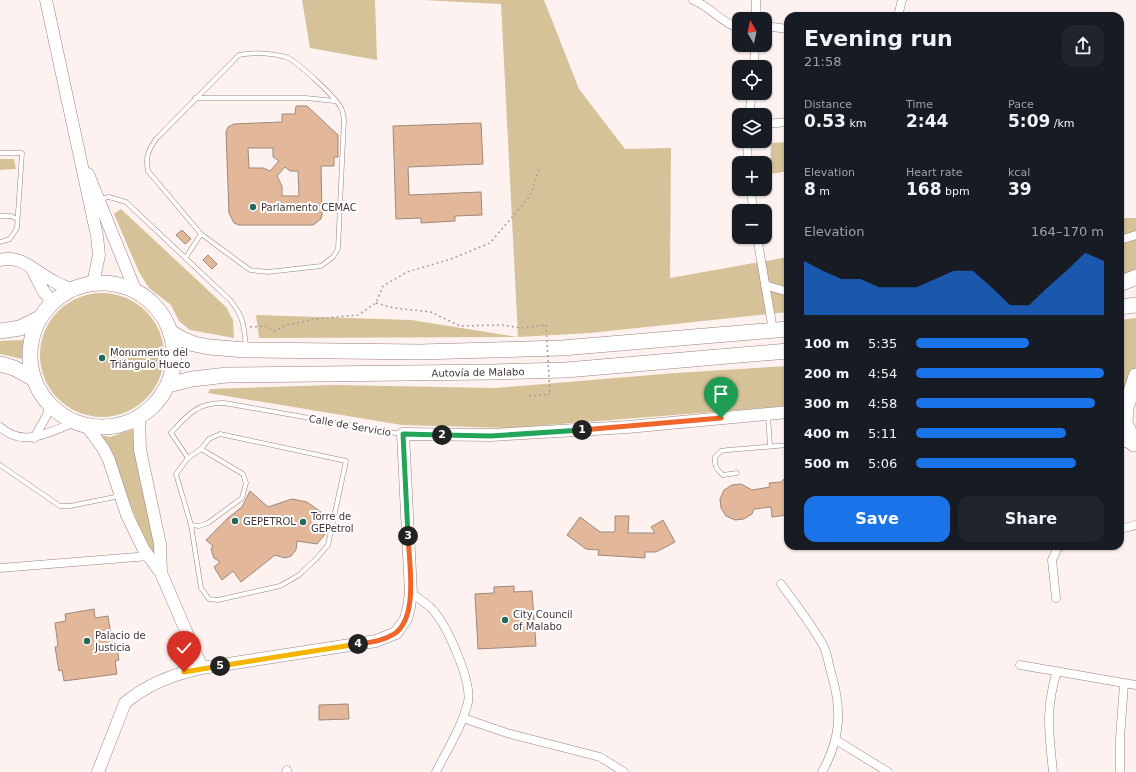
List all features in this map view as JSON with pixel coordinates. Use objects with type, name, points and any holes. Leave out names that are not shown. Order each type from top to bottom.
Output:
[{"type":"highway","points":[[1124,283],[1136,278]]},
{"type":"highway","points":[[93,284],[115,285],[136,292],[153,304],[166,322],[170,332],[174,353],[168,385],[156,403],[139,417],[119,425],[102,426],[81,423],[66,417],[48,403],[40,392],[34,379],[30,354],[31,342],[40,318],[54,302],[72,290],[93,284]]},
{"type":"highway","points":[[1124,285],[1136,284]]},
{"type":"highway","points":[[1124,306],[1136,305]]},
{"type":"highway","points":[[0,331],[20,328],[40,318]]},
{"type":"highway","points":[[170,332],[194,344],[209,347],[246,350],[420,352],[562,348],[781,330]]},
{"type":"highway","name":"Autovía de Malabo","points":[[168,385],[192,379],[227,375],[566,370],[784,351]]},
{"type":"highway","points":[[0,364],[14,368],[34,379]]},
{"type":"highway","points":[[1130,443],[1124,422],[1126,408],[1136,376]]},
{"type":"street","points":[[46,0],[81,161],[94,200],[136,292]]},
{"type":"street","points":[[693,0],[703,4],[720,19],[732,25]]},
{"type":"street","points":[[756,0],[756,12]]},
{"type":"street","points":[[899,12],[902,0]]},
{"type":"street","points":[[772,27],[784,28]]},
{"type":"street","points":[[772,123],[784,122]]},
{"type":"street","points":[[93,284],[98,249],[94,200]]},
{"type":"street","points":[[1124,239],[1136,235]]},
{"type":"street","points":[[758,244],[765,285],[781,330]]},
{"type":"street","points":[[0,260],[8,258],[18,260],[55,282],[72,290]]},
{"type":"street","points":[[32,269],[42,290],[46,296],[54,302]]},
{"type":"street","points":[[765,285],[784,291]]},
{"type":"street","points":[[34,438],[44,422],[48,403]]},
{"type":"street","name":"Calle de Servicio","points":[[403,434],[491,436],[628,427],[784,412]]},
{"type":"street","points":[[139,417],[140,450],[160,544],[161,573]]},
{"type":"street","points":[[0,427],[15,436],[34,438],[81,423],[103,448],[109,460],[120,496],[137,535],[148,556],[161,573],[202,668]]},
{"type":"street","points":[[98,772],[125,703],[134,696],[167,678],[202,668],[376,642],[396,633],[406,619],[410,593],[403,434]]},
{"type":"street","points":[[1124,529],[1136,525]]},
{"type":"street","points":[[1056,598],[1052,560],[1057,550]]},
{"type":"street","points":[[0,568],[148,556]]},
{"type":"street","points":[[781,584],[808,621],[824,647],[838,698],[839,717],[836,740],[822,772]]},
{"type":"street","points":[[410,593],[433,610],[449,635],[467,686],[468,700],[463,718],[436,772]]},
{"type":"street","points":[[1020,665],[1136,685]]},
{"type":"street","points":[[1053,772],[1048,712],[1051,692],[1057,671]]},
{"type":"street","points":[[1120,772],[1120,738],[1124,684]]},
{"type":"street","points":[[463,718],[507,732],[587,752],[600,757],[624,772]]},
{"type":"street","points":[[836,740],[888,772]]},
{"type":"lane","points":[[248,53],[285,57],[296,63],[336,101],[342,110],[344,119],[338,249],[333,257],[321,266],[268,272],[250,270],[201,234],[148,171],[146,162],[147,153],[156,139],[196,98],[230,62],[239,55],[248,53]]},
{"type":"lane","points":[[196,98],[306,98],[336,101]]},
{"type":"lane","points":[[0,153],[22,152],[15,234],[6,241],[0,242]]},
{"type":"lane","points":[[94,200],[110,197],[126,202],[230,300],[240,312],[244,327],[246,350]]},
{"type":"lane","points":[[0,216],[11,216],[17,220]]},
{"type":"lane","points":[[186,257],[201,234]]},
{"type":"lane","name":"Calle de Servicio","points":[[188,458],[171,433],[191,412],[210,402],[224,402],[403,434]]},
{"type":"lane","points":[[768,414],[770,446]]},
{"type":"lane","points":[[220,434],[346,460],[328,545],[307,568],[280,586],[218,600],[209,599],[201,588],[191,525],[176,474],[188,458],[201,449],[209,439],[220,434]]},
{"type":"lane","points":[[737,473],[724,475],[714,464],[715,458],[721,452],[728,450],[784,445]]},
{"type":"lane","points":[[191,525],[199,526],[208,523],[242,498],[246,483],[243,474],[201,449]]},
{"type":"lane","points":[[0,465],[60,506],[70,506],[120,496]]},
{"type":"path","points":[[244,327],[265,326],[274,331],[287,325],[316,319],[358,314],[376,303],[382,286],[407,272],[451,259],[490,242],[530,196],[538,169]]},
{"type":"path","points":[[376,303],[394,308],[430,312],[460,326],[502,325],[521,328],[546,325],[550,394],[529,396]]},
{"type":"shaded area","points":[[302,0],[375,0],[377,60],[310,48]]},
{"type":"shaded area","points":[[423,0],[544,0],[579,89],[625,149],[671,148],[670,278],[784,258],[784,312],[590,333],[518,337],[501,4]]},
{"type":"shaded area","points":[[784,142],[784,172],[772,174],[772,156],[771,156],[772,143]]},
{"type":"shaded area","points":[[0,159],[14,159],[16,169],[0,170]]},
{"type":"shaded area","points":[[121,209],[226,307],[233,320],[234,338],[190,330],[179,321],[171,305],[149,288],[139,272],[114,214]]},
{"type":"shaded area","points":[[1124,218],[1136,218],[1136,271],[1124,273]]},
{"type":"shaded area","points":[[108,293],[126,297],[137,303],[150,315],[160,331],[164,355],[160,379],[154,390],[142,403],[120,415],[96,417],[78,413],[67,407],[54,395],[42,373],[40,349],[44,331],[50,320],[62,307],[84,295]]},
{"type":"shaded area","points":[[256,315],[411,320],[518,337],[259,338]]},
{"type":"shaded area","points":[[1136,318],[1136,368],[1124,402],[1124,320]]},
{"type":"shaded area","points":[[23,340],[22,359],[0,354],[0,341]]},
{"type":"shaded area","points":[[784,366],[784,406],[509,428],[402,425],[208,393],[210,389],[334,385],[495,388],[675,373]]},
{"type":"shaded area","points":[[137,428],[133,442],[157,542],[157,557],[144,539],[123,486],[99,435],[110,437]]},
{"type":"building","points":[[296,106],[307,106],[338,135],[338,157],[334,157],[334,166],[321,166],[321,219],[313,225],[239,225],[234,223],[229,213],[226,132],[228,127],[234,124],[282,122],[282,114],[295,114]],"holes":[[[248,148],[273,148],[273,157],[279,161],[270,171],[263,168],[249,168]],[[285,167],[290,171],[298,171],[299,196],[282,196],[282,186],[277,176]]]},
{"type":"building","points":[[481,123],[483,164],[408,167],[409,195],[481,192],[482,215],[455,216],[455,221],[421,223],[421,218],[396,219],[393,126]]},
{"type":"building","points":[[182,230],[191,239],[185,244],[176,235]]},
{"type":"building","points":[[208,255],[217,264],[212,269],[203,260]]},
{"type":"building","points":[[784,479],[784,516],[772,517],[771,507],[754,509],[752,514],[744,519],[735,520],[726,516],[721,508],[720,499],[724,490],[732,485],[741,484],[752,490],[770,487],[769,483],[781,482]]},
{"type":"building","points":[[250,491],[268,507],[292,499],[307,502],[321,512],[326,533],[317,544],[297,541],[296,550],[291,556],[285,558],[275,555],[241,582],[233,571],[222,580],[214,567],[220,562],[214,558],[211,549],[213,546],[206,540],[228,518],[242,507]]},
{"type":"building","points":[[615,516],[629,516],[628,533],[655,533],[651,527],[663,520],[675,542],[656,552],[645,552],[645,558],[598,555],[599,550],[586,549],[567,535],[580,517],[600,532],[615,532]]},
{"type":"building","name":"City Council of Malabo","points":[[514,586],[514,592],[532,591],[536,646],[478,649],[475,594],[494,593],[494,587]]},
{"type":"building","name":"Palacio de Justicia","points":[[94,609],[95,618],[108,616],[111,636],[115,635],[119,660],[115,661],[117,674],[64,681],[62,670],[59,671],[55,647],[58,646],[55,623],[66,621],[65,614]]},
{"type":"building","points":[[348,704],[349,719],[319,720],[319,705]]},
{"type":"place","name":"Parlamento CEMAC","points":[[253,207]]},
{"type":"place","name":"Monumento del Triángulo Hueco","points":[[102,358]]},
{"type":"place","name":"GEPETROL","points":[[235,521]]},
{"type":"place","name":"Torre de GEPetrol","points":[[303,522]]},
{"type":"place","name":"City Council of Malabo","points":[[505,620]]},
{"type":"place","name":"Palacio de Justicia","points":[[87,641]]},
{"type":"route","points":[[184,672],[317,650],[376,642],[396,633],[406,619],[410,593],[403,434],[491,436],[628,427],[721,418]]}]
